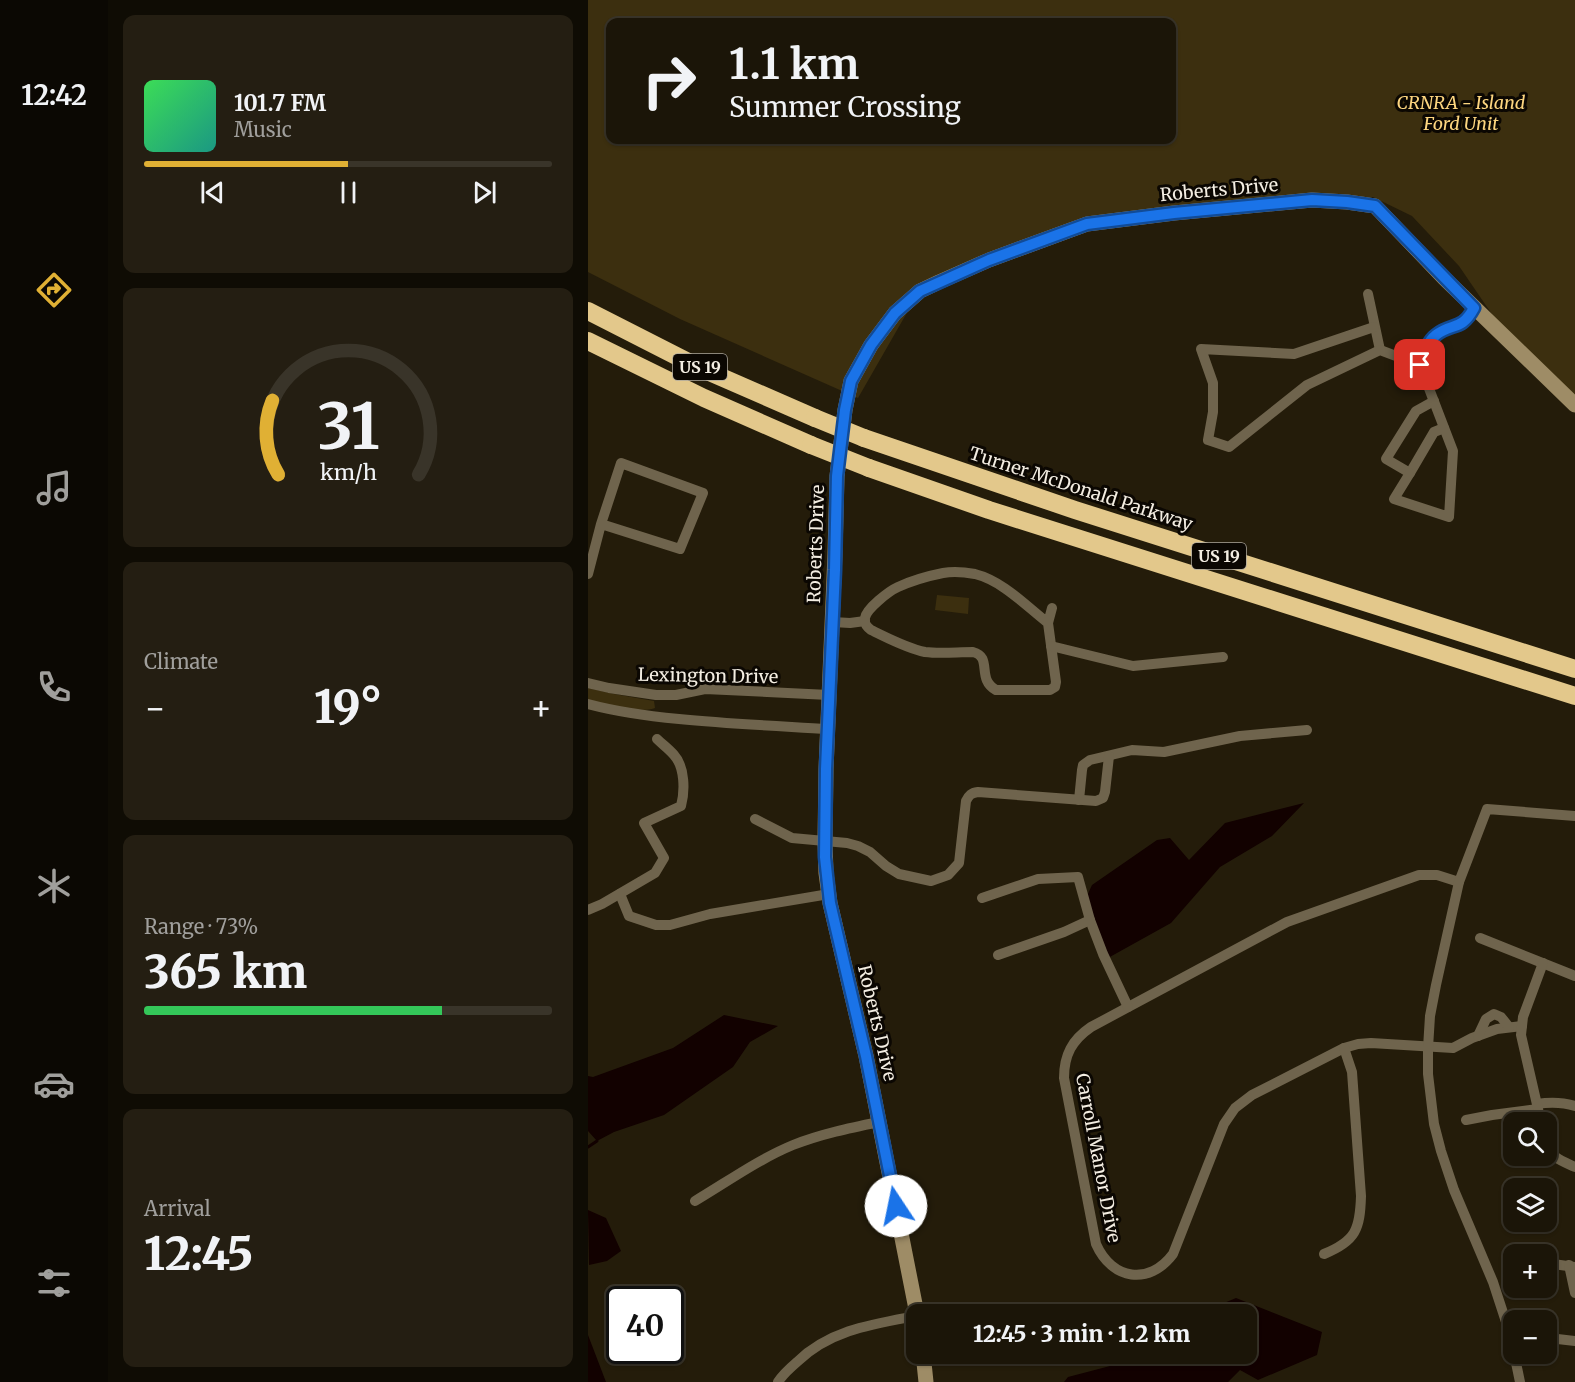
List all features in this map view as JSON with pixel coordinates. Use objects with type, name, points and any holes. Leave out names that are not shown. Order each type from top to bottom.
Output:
[{"type":"highway","name":"Turner McDonald Parkway","points":[[588,311],[678,357],[864,438],[1075,510],[1575,669]]},
{"type":"highway","name":"US 19","points":[[588,341],[694,394],[869,468],[1000,513],[1575,696]]},
{"type":"street","name":"Roberts Drive","points":[[915,1304],[826,873],[828,729],[837,476],[851,381],[871,345],[895,313],[920,291],[989,260],[1087,224],[1301,201],[1347,202],[1375,206],[1474,308],[1575,405]]},
{"type":"street","points":[[1368,294],[1380,350]]},
{"type":"street","points":[[1444,428],[1434,432],[1394,499],[1449,517],[1453,451],[1420,365],[1429,342],[1434,336],[1461,324],[1474,308]]},
{"type":"street","points":[[1374,327],[1294,354],[1201,349],[1213,383],[1213,412],[1208,440],[1229,447],[1307,385],[1380,350],[1420,365]]},
{"type":"street","points":[[1410,473],[1386,459],[1416,411],[1434,401]]},
{"type":"street","points":[[588,574],[601,524],[621,463],[703,493],[680,549],[601,524]]},
{"type":"street","points":[[864,621],[867,613],[883,596],[896,588],[942,573],[959,572],[977,575],[1003,587],[1048,623]]},
{"type":"street","points":[[864,621],[871,630],[924,651],[979,653],[984,659],[986,681],[996,690],[1050,690],[1055,687],[1056,682],[1048,623],[1052,608]]},
{"type":"street","points":[[833,622],[864,621]]},
{"type":"street","points":[[1051,646],[1133,666],[1223,657]]},
{"type":"street","name":"Lexington Drive","points":[[588,683],[661,695],[718,690],[830,695]]},
{"type":"street","points":[[588,704],[638,715],[707,722],[828,729]]},
{"type":"street","points":[[1078,800],[1083,765],[1090,760],[1132,750],[1164,752],[1240,736],[1307,730]]},
{"type":"street","points":[[588,910],[655,873],[664,858],[644,823],[681,806],[682,772],[676,756],[657,739]]},
{"type":"street","points":[[755,819],[792,838],[858,846],[870,852],[899,874],[931,881],[948,875],[959,863],[966,801],[972,793],[1096,801],[1103,798],[1105,792],[1109,756]]},
{"type":"street","points":[[1503,1313],[1481,1251],[1454,1190],[1441,1151],[1430,1100],[1428,1048],[1430,1016],[1459,882],[1487,809],[1575,816]]},
{"type":"street","name":"Carroll Manor Drive","points":[[1459,882],[1437,875],[1419,875],[1287,922],[1091,1027],[1075,1041],[1066,1058],[1064,1078],[1096,1244],[1101,1255],[1111,1266],[1135,1275],[1146,1274],[1166,1262],[1173,1254],[1224,1125],[1235,1108],[1252,1095],[1344,1048],[1358,1044],[1453,1048],[1478,1036],[1486,1019],[1494,1014],[1501,1017],[1509,1028],[1522,1026]]},
{"type":"street","points":[[982,898],[1038,879],[1078,877],[1090,920],[1103,954],[1128,1007]]},
{"type":"street","points":[[620,894],[629,916],[656,925],[829,894]]},
{"type":"street","points":[[998,955],[1064,932],[1090,920]]},
{"type":"street","points":[[1480,938],[1575,976]]},
{"type":"street","points":[[1539,1112],[1521,1035],[1523,1017],[1543,963]]},
{"type":"street","points":[[1324,1254],[1340,1248],[1350,1239],[1357,1227],[1360,1212],[1361,1196],[1352,1072],[1344,1048]]},
{"type":"street","points":[[1466,1120],[1538,1107],[1552,1102],[1575,1106]]},
{"type":"street","points":[[695,1201],[792,1145],[879,1122]]},
{"type":"street","points":[[1557,1158],[1575,1167]]},
{"type":"street","points":[[1557,1264],[1572,1266],[1575,1293]]},
{"type":"street","points":[[778,1382],[782,1375],[804,1354],[826,1340],[849,1330],[906,1317]]},
{"type":"street","points":[[1557,1339],[1575,1341]]},
{"type":"street","points":[[924,1364],[926,1382]]},
{"type":"street","points":[[1516,1364],[1520,1382]]},
{"type":"green space","name":"CRNRA - Island Ford Unit","points":[[588,0],[1575,0],[1575,408],[1517,351],[1459,266],[1412,216],[1373,197],[1317,199],[1074,224],[924,283],[858,398],[680,319],[588,272]]},
{"type":"green space","points":[[937,595],[969,598],[968,614],[935,610]]},
{"type":"green space","points":[[588,688],[654,701],[655,708],[632,709],[588,700]]},
{"type":"shaded area","points":[[1304,803],[1272,836],[1220,867],[1171,923],[1108,958],[1086,898],[1092,885],[1157,840],[1170,838],[1189,860],[1225,823]]},
{"type":"shaded area","points":[[724,1015],[778,1026],[750,1042],[733,1067],[664,1115],[614,1132],[597,1141],[588,1131],[588,1076],[593,1077],[673,1048]]},
{"type":"shaded area","points":[[588,1210],[606,1218],[621,1251],[607,1261],[589,1265]]},
{"type":"shaded area","points":[[1236,1298],[1251,1304],[1222,1304]]},
{"type":"shaded area","points":[[1257,1306],[1322,1332],[1317,1355],[1258,1380],[1240,1370],[1228,1382],[1064,1382],[1068,1377],[1112,1364],[1257,1364]]},
{"type":"shaded area","points":[[588,1335],[606,1382],[588,1382]]},
{"type":"waterway","points":[[588,1147],[597,1141]]},
{"type":"route","points":[[896,1206],[866,1056],[830,903],[825,857],[837,476],[851,381],[871,345],[903,304],[920,291],[989,260],[1087,224],[1312,200],[1375,206],[1474,308],[1470,316],[1461,324],[1434,336],[1429,342],[1420,365]]}]
